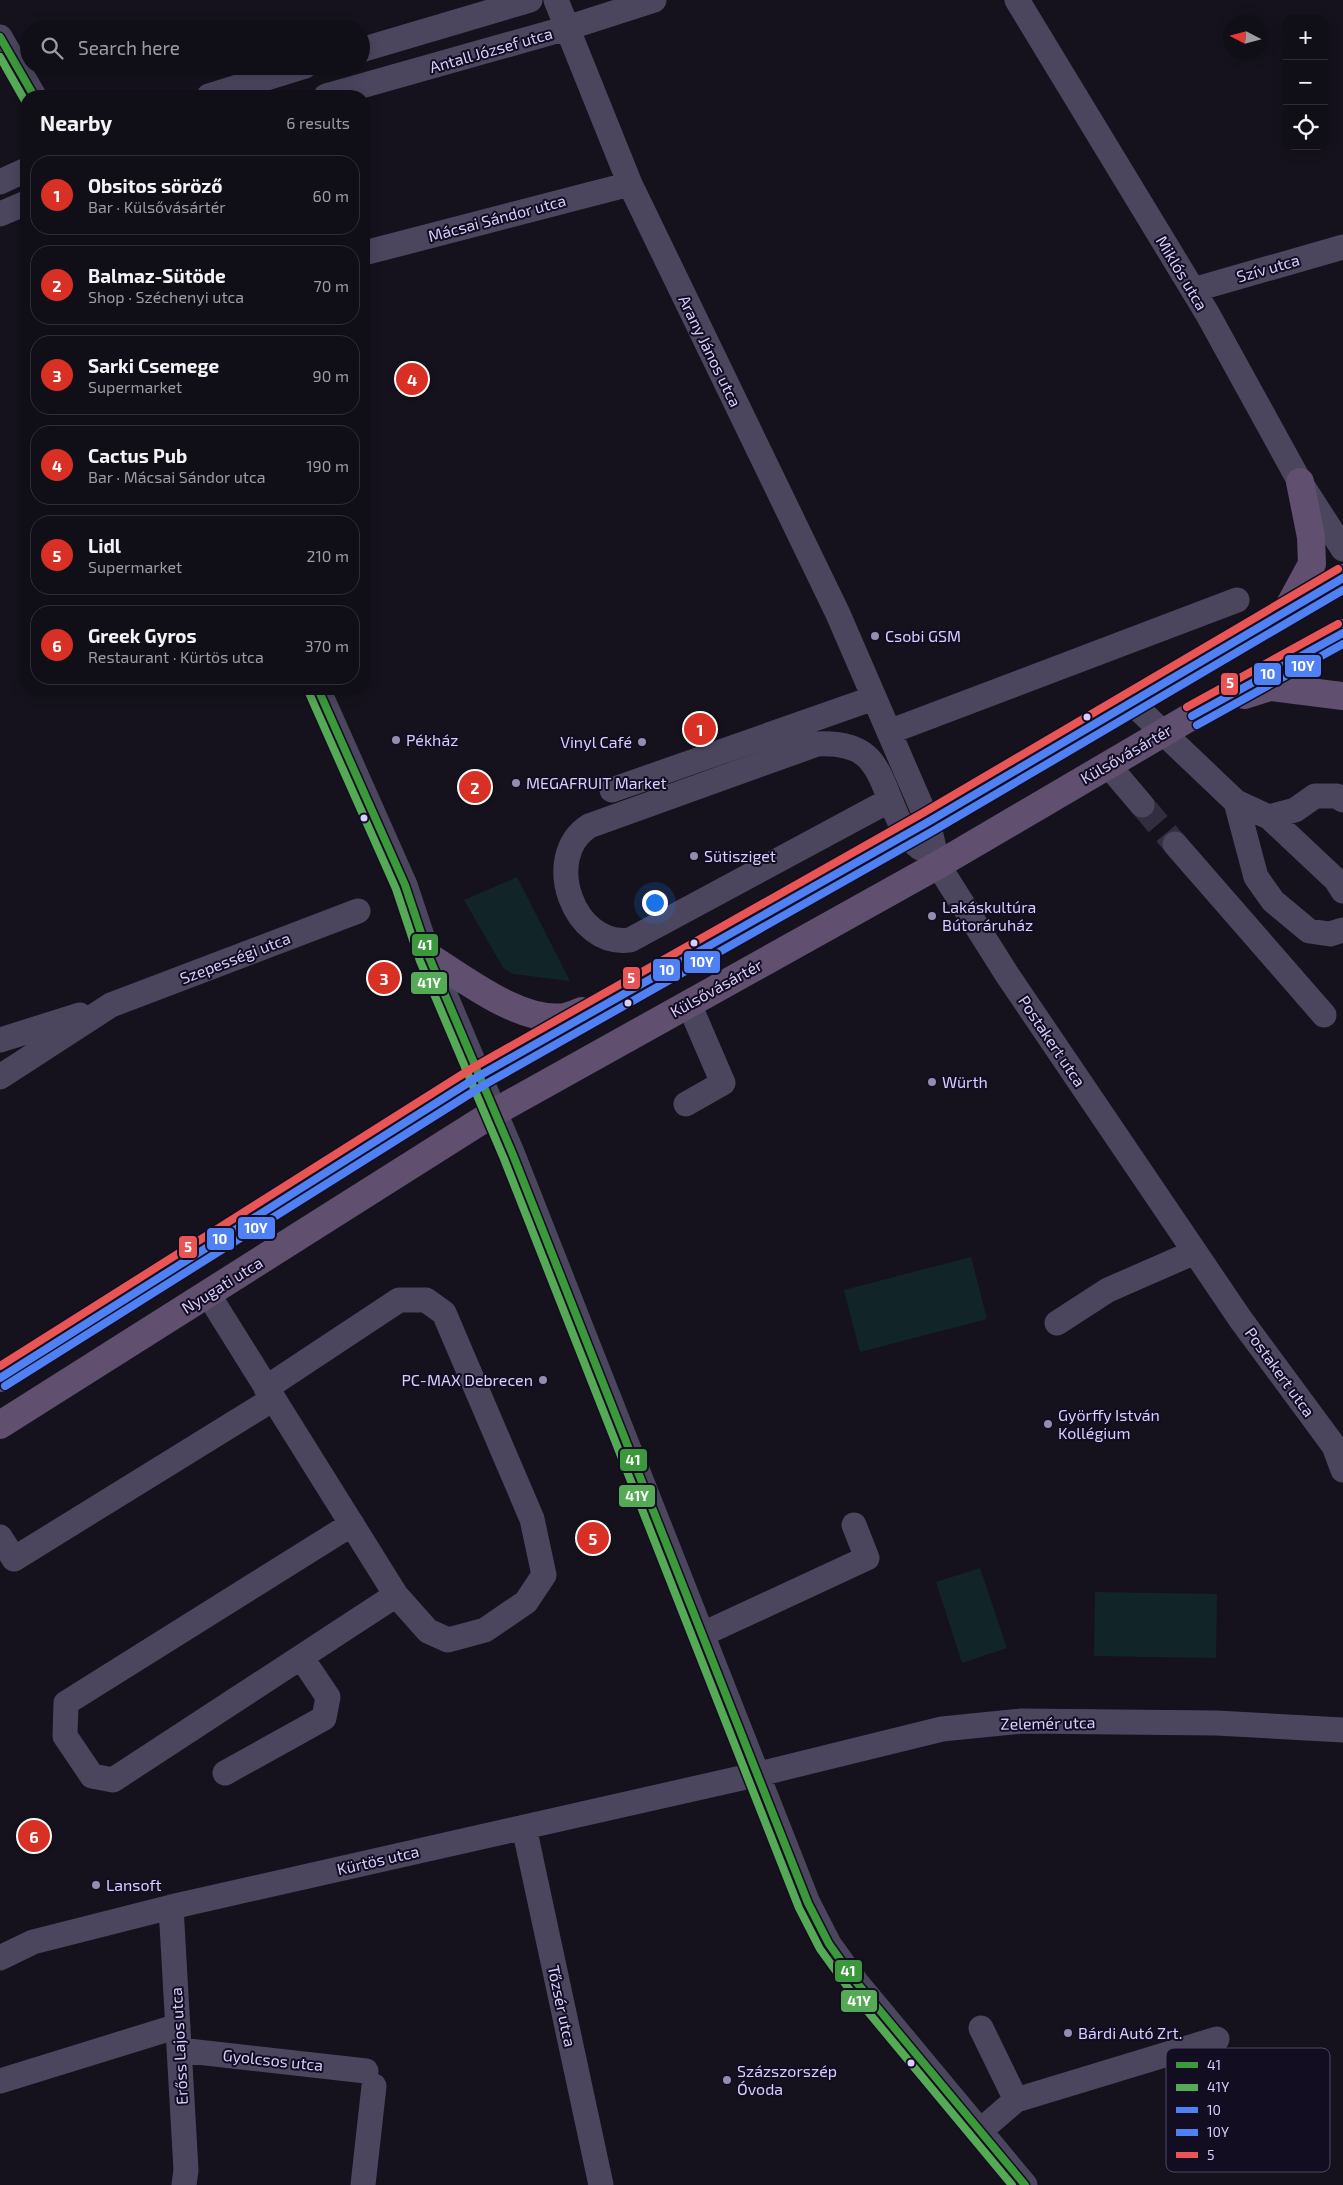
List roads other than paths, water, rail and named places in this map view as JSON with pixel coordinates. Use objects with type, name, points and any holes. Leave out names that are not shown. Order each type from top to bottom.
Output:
[{"type":"main road","points":[[1287,611],[1312,564],[1311,537],[1300,482]]},
{"type":"main road","points":[[0,1378],[479,1076],[917,828],[1130,701],[1343,578]]},
{"type":"main road","name":"Külsővásártér","points":[[495,1112],[938,865],[1214,703],[1343,633]]},
{"type":"main road","points":[[1214,703],[1270,687],[1343,696]]},
{"type":"main road","points":[[429,957],[475,986],[513,1007],[527,1012],[563,1017],[608,1003]]},
{"type":"main road","name":"Nyugati utca","points":[[0,1425],[495,1112]]},
{"type":"street","points":[[370,47],[530,0]]},
{"type":"street","name":"Arany János utca","points":[[556,0],[630,184],[838,614],[874,698]]},
{"type":"street","name":"Antall József utca","points":[[347,90],[568,28],[654,0]]},
{"type":"street","name":"Miklós utca","points":[[1017,0],[1193,290],[1300,482],[1343,549]]},
{"type":"street","points":[[0,36],[20,71]]},
{"type":"street","points":[[22,75],[31,90]]},
{"type":"street","points":[[228,90],[276,75]]},
{"type":"street","points":[[0,182],[20,173]]},
{"type":"street","name":"Mácsai Sándor utca","points":[[370,251],[630,184]]},
{"type":"street","points":[[0,214],[20,206]]},
{"type":"street","name":"Szív utca","points":[[1193,290],[1343,247]]},
{"type":"street","points":[[889,732],[1237,600]]},
{"type":"street","points":[[321,695],[405,885],[429,957],[495,1112],[759,1774],[808,1903],[829,1944],[857,1983],[1025,2185]]},
{"type":"street","points":[[612,790],[874,698],[889,732],[917,828]]},
{"type":"street","points":[[1130,701],[1236,802],[1269,817],[1336,880],[1343,891]]},
{"type":"street","points":[[882,797],[630,940],[618,942],[603,938],[591,930],[582,918],[565,883],[565,864],[572,845],[581,831],[589,826],[817,744],[834,743],[860,751],[873,760],[882,797],[917,828]]},
{"type":"street","points":[[1108,765],[1142,805]]},
{"type":"street","points":[[1269,817],[1295,810],[1315,796],[1337,796],[1343,800]]},
{"type":"street","points":[[1236,802],[1256,877],[1273,901],[1309,931],[1330,934],[1343,930]]},
{"type":"street","name":"Postakert utca","points":[[917,828],[1008,976],[1241,1320],[1334,1446],[1343,1470]]},
{"type":"street","points":[[1175,844],[1324,1015]]},
{"type":"street","name":"Szepességi utca","points":[[0,1040],[111,1005],[358,911]]},
{"type":"street","points":[[686,1104],[723,1083],[689,1004]]},
{"type":"street","name":"Szepességi utca","points":[[0,1077],[111,1005]]},
{"type":"street","points":[[1058,1324],[1108,1290],[1195,1252]]},
{"type":"street","points":[[0,1537],[14,1559],[269,1394],[399,1300],[426,1300],[444,1312],[532,1519],[544,1574],[526,1602],[485,1630],[448,1640],[428,1631],[396,1596],[269,1394],[208,1294]]},
{"type":"street","points":[[352,1524],[66,1703],[65,1736],[92,1776],[113,1780],[396,1596]]},
{"type":"street","points":[[703,1634],[867,1558],[854,1525]]},
{"type":"street","points":[[225,1773],[324,1718],[328,1697],[301,1657]]},
{"type":"street","name":"Zelemér utca","points":[[759,1774],[942,1730],[1022,1721],[1216,1724],[1343,1730]]},
{"type":"street","name":"Kürtös utca","points":[[0,1958],[33,1942],[171,1907],[759,1774]]},
{"type":"street","name":"Tőzsér utca","points":[[524,1827],[600,2185]]},
{"type":"street","name":"Erőss Lajos utca","points":[[171,1907],[186,2170],[184,2185]]},
{"type":"street","points":[[0,2081],[178,2026]]},
{"type":"street","points":[[981,2028],[1016,2100]]},
{"type":"street","points":[[1187,2048],[1217,2039]]},
{"type":"street","name":"Gyolcsos utca","points":[[179,2050],[370,2078],[363,2185]]},
{"type":"street","points":[[980,2131],[1016,2100],[1166,2054]]},
{"type":"tunnel","points":[[1142,805],[1175,844]]},
{"type":"place","name":"Cactus Pub","points":[[412,379]]},
{"type":"place","name":"Csobi GSM","points":[[875,636]]},
{"type":"place","name":"Obsitos söröző","points":[[700,729]]},
{"type":"place","name":"Pékház","points":[[396,740]]},
{"type":"place","name":"Vinyl Café","points":[[642,742]]},
{"type":"place","name":"MEGAFRUIT Market","points":[[516,783]]},
{"type":"place","name":"Balmaz-Sütöde","points":[[475,787]]},
{"type":"place","name":"Sütisziget","points":[[694,856]]},
{"type":"place","name":"Lakáskultúra Bútoráruház","points":[[932,916]]},
{"type":"place","name":"Sarki Csemege","points":[[384,978]]},
{"type":"place","name":"Würth","points":[[932,1082]]},
{"type":"place","name":"PC-MAX Debrecen","points":[[543,1380]]},
{"type":"place","name":"Györffy István Kollégium","points":[[1048,1424]]},
{"type":"place","name":"Lidl","points":[[593,1538]]},
{"type":"place","name":"Greek Gyros","points":[[34,1836]]},
{"type":"place","name":"Lansoft","points":[[96,1885]]},
{"type":"place","name":"Bárdi Autó Zrt.","points":[[1068,2033]]},
{"type":"place","name":"Százszorszép Óvoda","points":[[727,2080]]}]
